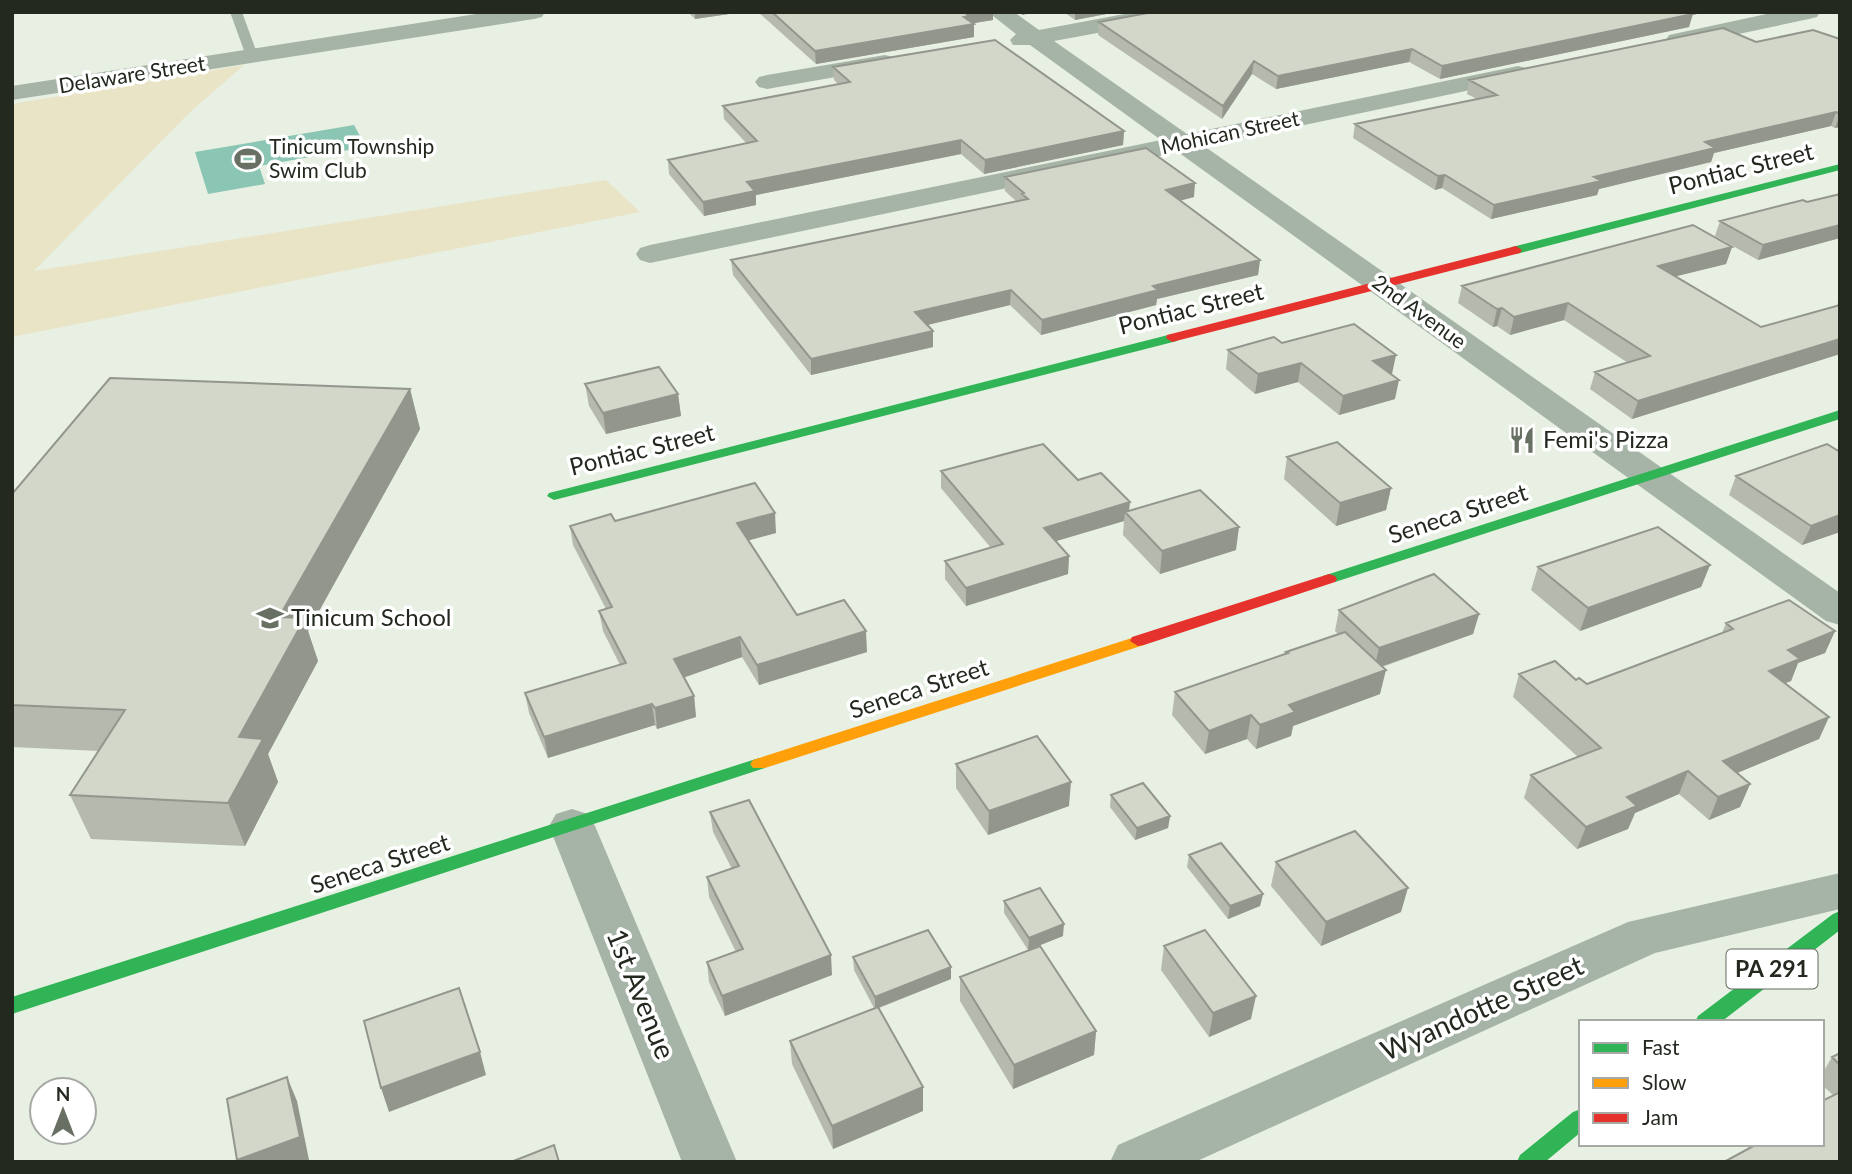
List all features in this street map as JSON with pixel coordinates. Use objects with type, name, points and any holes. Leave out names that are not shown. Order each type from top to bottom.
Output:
[{"type":"street","name":"Delaware Street","points":[[12,93],[534,12]]},
{"type":"street","name":"2nd Avenue","points":[[999,12],[1840,612]]},
{"type":"street","points":[[1001,43],[1173,12]]},
{"type":"street","points":[[1655,44],[1769,16],[1812,24]]},
{"type":"street","points":[[766,82],[905,59]]},
{"type":"street","name":"Mohican Street","points":[[650,254],[1547,67]]},
{"type":"street","name":"Pontiac Street","points":[[554,496],[1840,167]]},
{"type":"street","name":"Seneca Street","points":[[12,1006],[1840,414]]},
{"type":"street","name":"1st Avenue","points":[[572,826],[710,1162]]},
{"type":"street","name":"Wyandotte Street","points":[[1137,1162],[1646,936],[1840,891]]},
{"type":"street","name":"PA 291","points":[[1708,1020],[1840,919]]},
{"type":"street","points":[[1528,1162],[1579,1121]]},
{"type":"lane","points":[[236,12],[252,56]]},
{"type":"shaded area","points":[[244,65],[189,113],[34,271],[606,180],[640,212],[12,337],[12,104]]},
{"type":"water","name":"Tinicum Township Swim Club","points":[[354,125],[366,147],[259,166],[265,184],[208,194],[195,152]]},
{"type":"building","points":[[772,12],[964,12],[969,16],[964,17],[974,24],[815,51]]},
{"type":"building","points":[[1153,12],[1693,14],[1442,66],[1412,49],[1278,76],[1254,61],[1223,106],[1099,22]]},
{"type":"building","points":[[1723,28],[1756,42],[1813,30],[1840,39],[1840,114],[1836,112],[1705,142],[1715,148],[1594,177],[1601,181],[1494,205],[1445,175],[1438,176],[1355,124],[1497,95],[1469,80]]},
{"type":"building","points":[[995,40],[1124,131],[985,160],[961,140],[747,182],[755,191],[703,202],[668,160],[757,141],[723,106],[850,82],[833,67]]},
{"type":"building","points":[[1146,148],[1195,183],[1166,190],[1260,260],[1153,286],[1158,290],[1042,320],[1011,290],[915,312],[933,331],[811,359],[731,260],[1028,199],[1005,177]]},
{"type":"building","points":[[1840,194],[1840,225],[1763,245],[1720,221],[1803,200],[1807,202]]},
{"type":"building","points":[[1693,225],[1732,247],[1658,266],[1761,327],[1840,305],[1840,339],[1638,401],[1595,372],[1650,356],[1568,303],[1514,317],[1462,286]]},
{"type":"building","points":[[1354,324],[1396,355],[1373,361],[1399,380],[1343,396],[1301,363],[1258,374],[1228,350],[1274,337],[1282,343]]},
{"type":"building","points":[[659,367],[678,394],[603,413],[585,384]]},
{"type":"building","name":"Tinicum School","points":[[110,378],[410,389],[279,617],[305,618],[239,737],[263,739],[228,803],[70,795],[125,710],[12,705],[12,494]]},
{"type":"building","points":[[1337,442],[1391,488],[1340,503],[1287,457]]},
{"type":"building","points":[[1043,444],[1078,480],[1101,473],[1130,502],[1044,528],[1069,556],[966,588],[945,561],[1003,544],[941,471]]},
{"type":"building","points":[[1827,444],[1840,452],[1840,515],[1811,526],[1736,476]]},
{"type":"building","points":[[755,483],[775,513],[737,523],[797,615],[844,600],[866,631],[757,665],[740,637],[674,659],[694,696],[655,708],[652,704],[544,737],[525,693],[626,663],[599,611],[612,607],[570,526],[611,514],[615,521]]},
{"type":"building","points":[[1200,490],[1239,527],[1162,551],[1125,512]]},
{"type":"building","points":[[1658,527],[1710,565],[1588,608],[1538,567]]},
{"type":"building","points":[[1434,574],[1479,614],[1379,648],[1339,610]]},
{"type":"building","points":[[1789,600],[1835,631],[1788,650],[1800,659],[1769,671],[1829,717],[1723,761],[1750,784],[1718,797],[1688,771],[1627,797],[1637,806],[1586,827],[1531,775],[1601,748],[1519,674],[1555,661],[1576,680],[1579,678],[1587,684],[1733,629],[1726,623]]},
{"type":"building","points":[[1345,632],[1386,670],[1289,705],[1295,712],[1260,725],[1251,715],[1209,731],[1175,692],[1288,653],[1286,652]]},
{"type":"building","points":[[1037,736],[1071,782],[989,811],[956,764]]},
{"type":"building","points":[[1143,783],[1170,816],[1137,828],[1111,795]]},
{"type":"building","points":[[749,800],[831,955],[722,996],[707,962],[743,949],[707,877],[739,866],[710,812]]},
{"type":"building","points":[[1355,831],[1408,888],[1326,922],[1276,862]]},
{"type":"building","points":[[1221,843],[1263,894],[1230,906],[1189,855]]},
{"type":"building","points":[[1040,888],[1064,924],[1029,938],[1004,901]]},
{"type":"building","points":[[928,930],[951,967],[875,997],[853,957]]},
{"type":"building","points":[[1205,930],[1256,996],[1213,1013],[1164,946]]},
{"type":"building","points":[[1040,946],[1096,1031],[1014,1065],[960,977]]},
{"type":"building","points":[[459,988],[480,1052],[381,1088],[364,1021]]},
{"type":"building","points":[[878,1007],[923,1087],[832,1126],[790,1041]]},
{"type":"building","points":[[1840,1053],[1840,1065],[1832,1057]]},
{"type":"building","points":[[287,1077],[300,1137],[237,1160],[227,1099]]},
{"type":"building","points":[[1840,1092],[1840,1162],[1724,1162],[1753,1146],[1824,1146],[1824,1100]]},
{"type":"building","points":[[554,1145],[559,1162],[511,1162]]},
{"type":"traffic: fast","points":[[1516,250],[1840,167]]},
{"type":"traffic: fast","points":[[554,496],[1172,338]]},
{"type":"traffic: fast","points":[[1329,579],[1840,414]]},
{"type":"traffic: fast","points":[[12,1006],[759,764]]},
{"type":"traffic: fast","points":[[1708,1020],[1840,919]]},
{"type":"traffic: fast","points":[[1528,1162],[1579,1121]]},
{"type":"traffic: slow","points":[[759,764],[1138,641]]},
{"type":"traffic: jam","points":[[1172,338],[1516,250]]},
{"type":"traffic: jam","points":[[1138,641],[1329,579]]},
{"type":"place","name":"Tinicum Township Swim Club","points":[[248,159]]},
{"type":"place","name":"Femi's Pizza","points":[[1522,440]]},
{"type":"place","name":"Tinicum School","points":[[270,618]]}]
